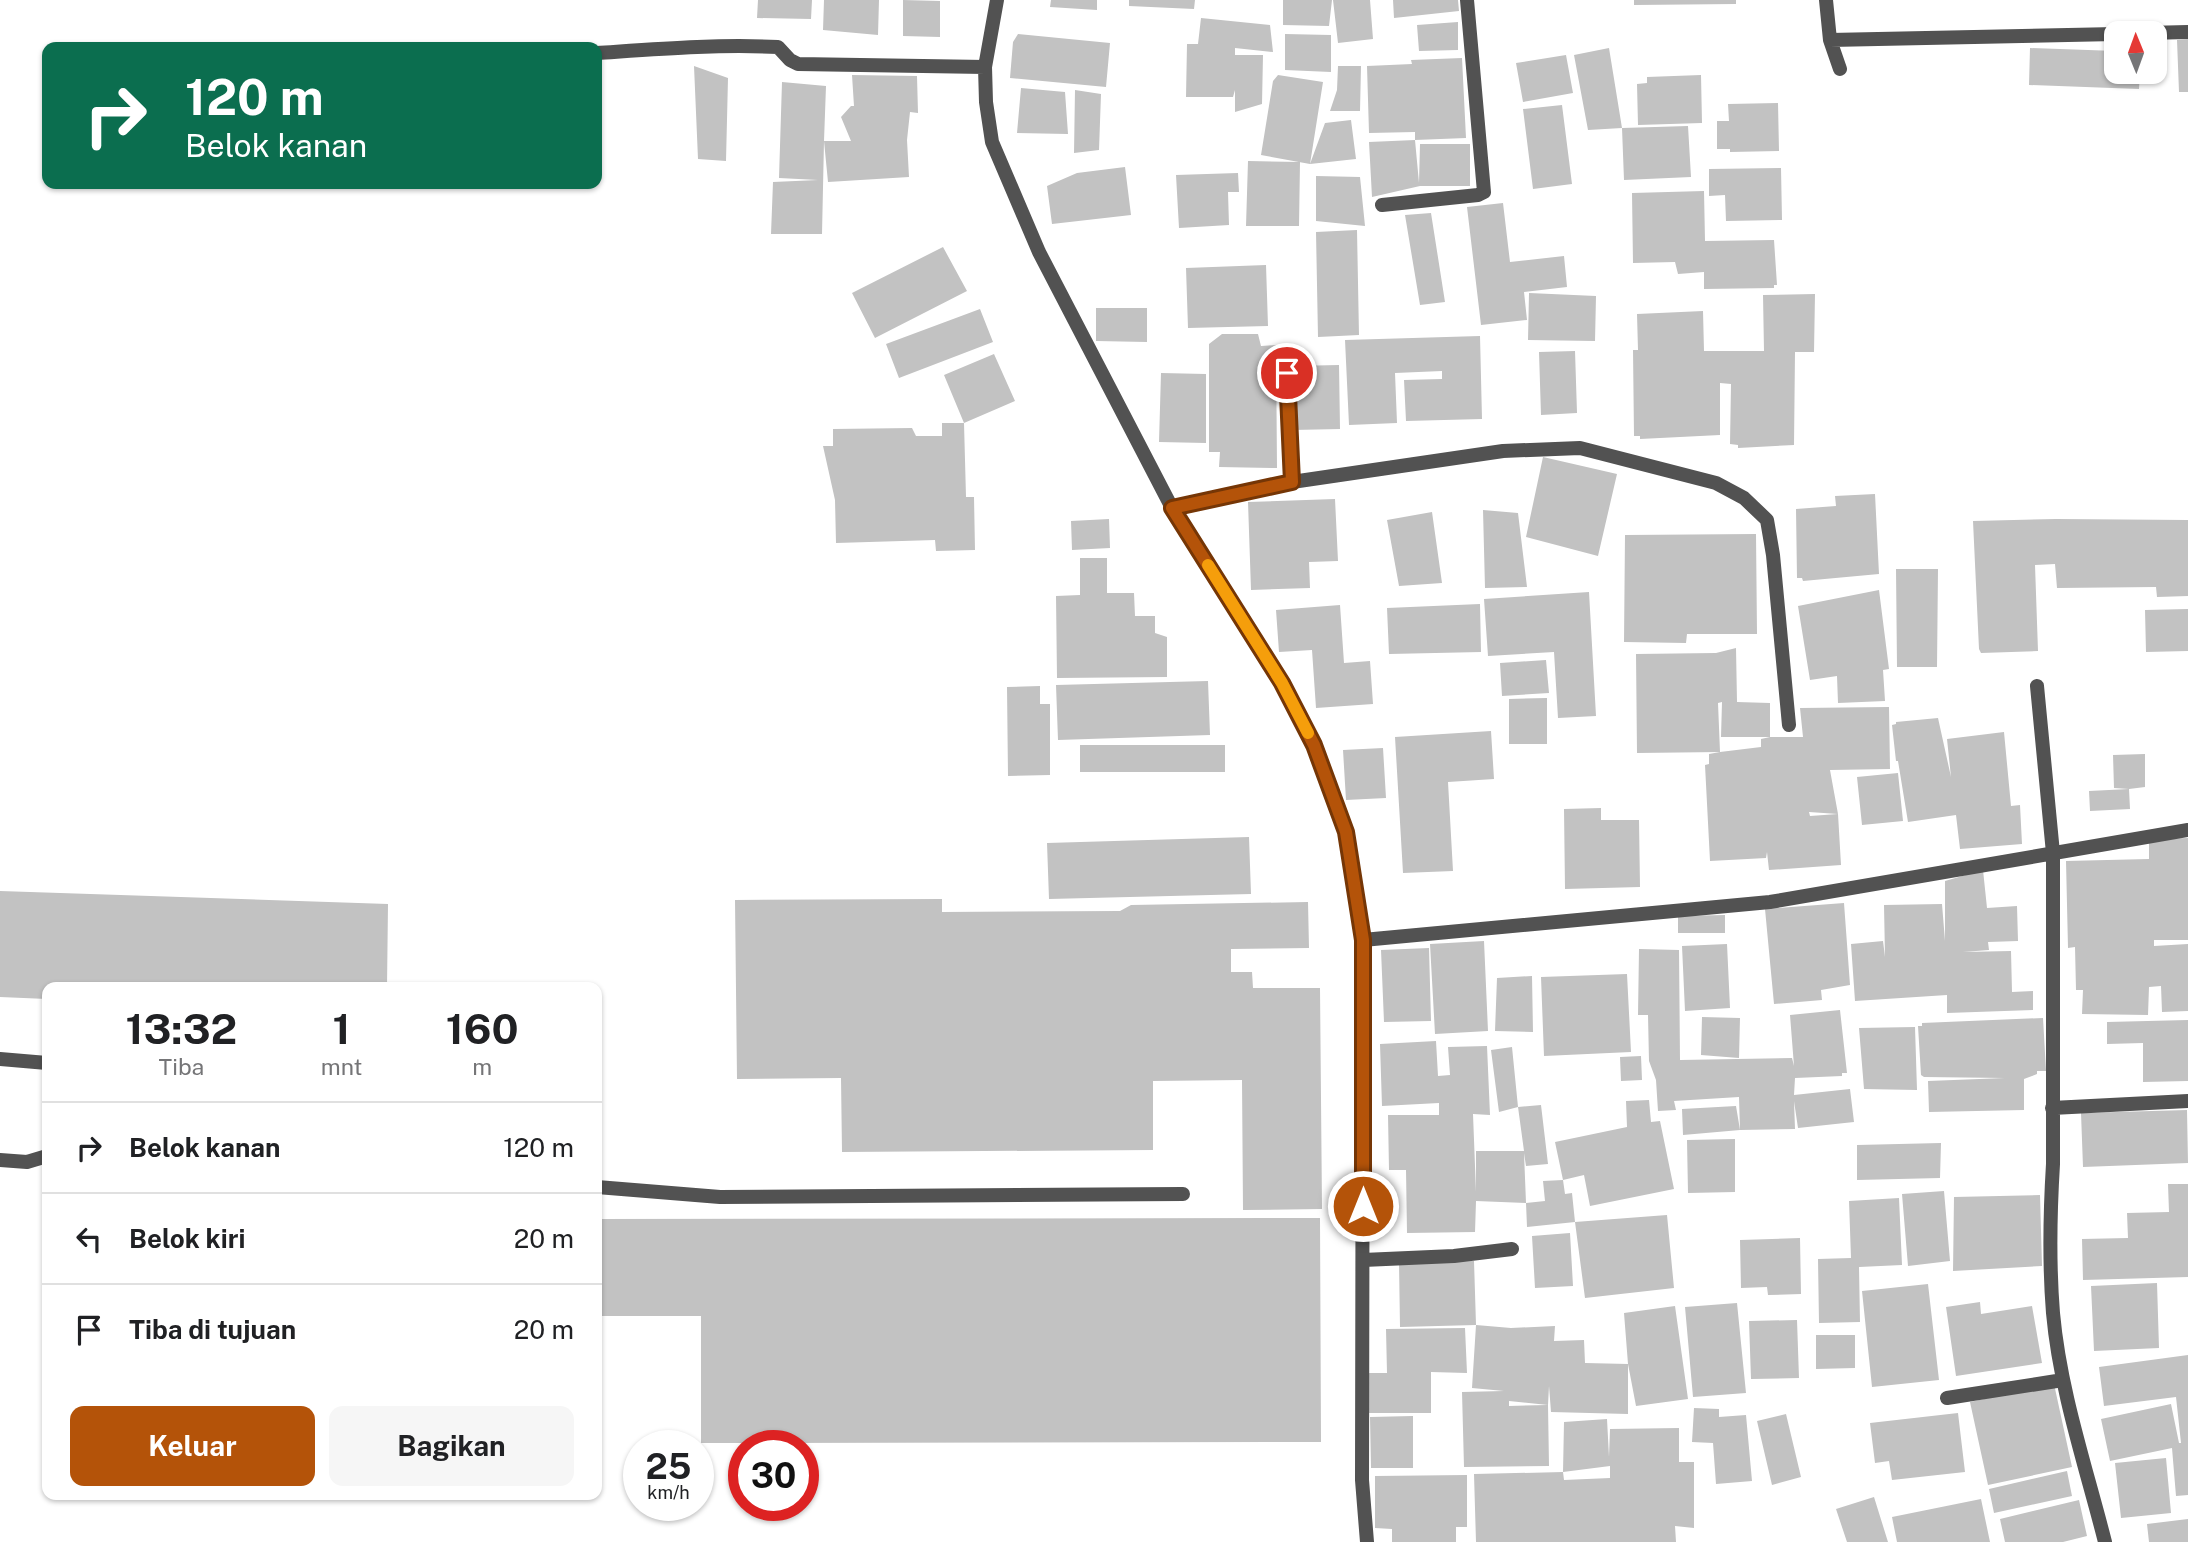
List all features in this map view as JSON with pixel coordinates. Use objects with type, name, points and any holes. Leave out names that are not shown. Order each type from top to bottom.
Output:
[{"type":"street","points":[[997,0],[985,67],[986,102],[992,142],[1033,240],[1172,508],[1282,683],[1314,745],[1346,832],[1363,940],[1362,1480],[1367,1542]]},
{"type":"street","points":[[1382,205],[1478,195],[1484,192],[1467,0]]},
{"type":"street","points":[[1826,0],[1829,40],[1840,69]]},
{"type":"street","points":[[2167,32],[2188,32]]},
{"type":"street","points":[[1829,40],[2104,34]]},
{"type":"street","points":[[602,53],[758,46],[778,47],[798,65],[985,67]]},
{"type":"street","points":[[1287,373],[1292,482]]},
{"type":"street","points":[[1172,508],[1292,482],[1503,451],[1580,448],[1716,483],[1744,498],[1767,520],[1773,555],[1789,725]]},
{"type":"street","points":[[2038,686],[2053,853],[2053,1314],[2063,1380],[2105,1542]]},
{"type":"street","points":[[1363,940],[1770,902],[2188,830]]},
{"type":"street","points":[[0,1059],[42,1063]]},
{"type":"street","points":[[2052,1108],[2188,1101]]},
{"type":"street","points":[[0,1160],[27,1162],[42,1158]]},
{"type":"street","points":[[602,1187],[720,1197],[1183,1194]]},
{"type":"street","points":[[1363,1260],[1454,1256],[1512,1249]]},
{"type":"street","points":[[1947,1398],[2063,1380]]},
{"type":"building","points":[[758,0],[812,0],[811,19],[757,18]]},
{"type":"building","points":[[824,0],[879,0],[878,35],[823,30]]},
{"type":"building","points":[[903,0],[940,1],[940,37],[903,36]]},
{"type":"building","points":[[1051,0],[1097,0],[1097,10],[1050,7]]},
{"type":"building","points":[[1129,0],[1195,0],[1194,9],[1129,6]]},
{"type":"building","points":[[1283,0],[1332,0],[1329,26],[1283,25]]},
{"type":"building","points":[[1333,0],[1370,0],[1373,39],[1338,43]]},
{"type":"building","points":[[1393,0],[1458,0],[1459,11],[1394,18]]},
{"type":"building","points":[[1634,0],[1736,0],[1736,4],[1634,5]]},
{"type":"building","points":[[1201,18],[1270,25],[1273,52],[1235,48],[1235,55],[1263,55],[1262,104],[1235,112],[1235,90],[1233,97],[1186,97],[1187,44],[1198,44]]},
{"type":"building","points":[[1458,22],[1458,50],[1419,51],[1417,25]]},
{"type":"building","points":[[1018,34],[1110,43],[1106,87],[1010,78],[1013,42]]},
{"type":"building","points":[[1285,34],[1331,35],[1331,72],[1285,70]]},
{"type":"building","points":[[2188,39],[2188,92],[2179,92],[2177,40]]},
{"type":"building","points":[[1609,48],[1622,128],[1588,130],[1574,55]]},
{"type":"building","points":[[2030,48],[2104,51],[2104,84],[2139,84],[2139,89],[2029,85]]},
{"type":"building","points":[[1566,55],[1573,93],[1523,102],[1516,63]]},
{"type":"building","points":[[1462,58],[1466,138],[1415,140],[1415,132],[1369,133],[1367,66],[1412,64],[1411,60]]},
{"type":"building","points":[[694,66],[728,78],[726,161],[698,159]]},
{"type":"building","points":[[1338,66],[1361,66],[1360,111],[1330,111],[1337,90]]},
{"type":"building","points":[[852,75],[917,76],[918,113],[910,112],[907,140],[909,177],[828,182],[824,141],[851,141],[841,117],[854,106]]},
{"type":"building","points":[[1278,75],[1323,82],[1310,164],[1261,155],[1273,81]]},
{"type":"building","points":[[1701,75],[1702,123],[1638,125],[1637,84],[1647,83],[1647,77]]},
{"type":"building","points":[[782,82],[826,86],[822,234],[771,234],[773,182],[818,180],[779,178]]},
{"type":"building","points":[[1021,88],[1065,92],[1068,134],[1017,133]]},
{"type":"building","points":[[1075,90],[1101,94],[1099,150],[1074,153]]},
{"type":"building","points":[[1778,103],[1779,151],[1730,152],[1730,149],[1717,149],[1717,121],[1729,121],[1728,104]]},
{"type":"building","points":[[1562,105],[1572,184],[1533,189],[1523,109]]},
{"type":"building","points":[[1351,120],[1356,159],[1310,164],[1325,123]]},
{"type":"building","points":[[1688,126],[1691,177],[1624,180],[1622,128]]},
{"type":"building","points":[[1415,140],[1419,183],[1420,144],[1470,144],[1470,186],[1420,186],[1372,197],[1369,142]]},
{"type":"building","points":[[1248,161],[1300,162],[1299,226],[1246,226]]},
{"type":"building","points":[[1125,167],[1131,215],[1052,224],[1047,186],[1077,173]]},
{"type":"building","points":[[1781,168],[1782,220],[1726,221],[1725,195],[1709,196],[1709,169]]},
{"type":"building","points":[[1238,173],[1239,192],[1228,192],[1229,225],[1179,228],[1176,175]]},
{"type":"building","points":[[1316,176],[1360,177],[1365,226],[1316,221]]},
{"type":"building","points":[[1704,191],[1705,241],[1774,240],[1777,285],[1774,285],[1774,288],[1704,289],[1704,272],[1678,274],[1675,262],[1633,263],[1632,193]]},
{"type":"building","points":[[1503,203],[1510,262],[1564,256],[1567,287],[1524,292],[1527,320],[1481,325],[1467,207]]},
{"type":"building","points":[[1431,213],[1445,302],[1420,305],[1405,215]]},
{"type":"building","points":[[1357,230],[1359,335],[1318,337],[1316,232]]},
{"type":"building","points":[[943,247],[967,291],[875,338],[852,293]]},
{"type":"building","points":[[1266,265],[1268,326],[1188,328],[1186,268]]},
{"type":"building","points":[[1529,293],[1596,296],[1595,341],[1528,340]]},
{"type":"building","points":[[1815,294],[1814,352],[1795,352],[1794,445],[1738,448],[1738,445],[1730,444],[1731,384],[1720,383],[1720,435],[1640,439],[1640,436],[1634,436],[1633,350],[1638,350],[1637,314],[1703,311],[1704,351],[1764,351],[1763,295]]},
{"type":"building","points":[[1096,308],[1147,308],[1147,342],[1096,341]]},
{"type":"building","points":[[980,309],[993,342],[899,378],[886,344]]},
{"type":"building","points":[[1222,334],[1258,334],[1261,346],[1276,345],[1277,468],[1219,467],[1220,452],[1209,452],[1209,344]]},
{"type":"building","points":[[1480,336],[1482,419],[1406,421],[1404,380],[1442,379],[1442,371],[1395,373],[1397,423],[1349,425],[1345,340]]},
{"type":"building","points":[[1575,351],[1577,413],[1541,415],[1539,352]]},
{"type":"building","points":[[994,354],[1015,401],[964,423],[944,375]]},
{"type":"building","points":[[1339,365],[1340,429],[1293,430],[1293,366]]},
{"type":"building","points":[[1161,373],[1206,374],[1206,443],[1159,442]]},
{"type":"building","points":[[942,423],[964,423],[966,497],[974,497],[975,550],[936,551],[935,540],[836,543],[835,500],[823,446],[833,446],[833,429],[912,428],[916,436],[942,436]]},
{"type":"building","points":[[1543,457],[1617,474],[1598,556],[1526,537]]},
{"type":"building","points":[[1875,494],[1879,574],[1803,581],[1802,578],[1797,578],[1796,509],[1836,506],[1835,496]]},
{"type":"building","points":[[1335,499],[1338,561],[1309,562],[1310,588],[1251,590],[1248,502]]},
{"type":"building","points":[[1483,510],[1518,513],[1527,587],[1485,588]]},
{"type":"building","points":[[1432,512],[1442,583],[1399,586],[1387,520]]},
{"type":"building","points":[[1109,519],[1110,548],[1072,550],[1071,521]]},
{"type":"building","points":[[2188,520],[2188,596],[2157,597],[2156,587],[2057,588],[2055,564],[2035,565],[2038,651],[1981,653],[1973,521]]},
{"type":"building","points":[[1756,534],[1757,634],[1687,634],[1686,643],[1624,642],[1625,535]]},
{"type":"building","points":[[1080,558],[1107,558],[1107,593],[1134,593],[1135,616],[1155,616],[1155,633],[1167,637],[1167,677],[1057,678],[1056,596],[1080,595]]},
{"type":"building","points":[[1896,569],[1938,569],[1937,667],[1897,667]]},
{"type":"building","points":[[1879,590],[1889,669],[1883,670],[1885,701],[1838,703],[1837,676],[1810,680],[1798,606]]},
{"type":"building","points":[[1589,592],[1596,716],[1558,718],[1554,652],[1488,656],[1484,599]]},
{"type":"building","points":[[1480,604],[1481,652],[1389,654],[1387,608]]},
{"type":"building","points":[[1340,605],[1344,663],[1370,661],[1373,704],[1316,708],[1312,650],[1279,652],[1276,610]]},
{"type":"building","points":[[2188,609],[2188,651],[2146,652],[2145,610]]},
{"type":"building","points":[[1736,648],[1737,702],[1770,703],[1770,737],[1721,737],[1722,702],[1718,703],[1720,752],[1637,753],[1636,654],[1716,653]]},
{"type":"building","points":[[1546,660],[1549,693],[1502,696],[1500,663]]},
{"type":"building","points":[[1208,681],[1210,735],[1058,740],[1056,685]]},
{"type":"building","points":[[1040,686],[1040,704],[1050,704],[1050,775],[1008,776],[1007,687]]},
{"type":"building","points":[[1547,698],[1547,744],[1509,744],[1509,699]]},
{"type":"building","points":[[1889,707],[1890,769],[1830,770],[1838,814],[1841,865],[1769,870],[1767,852],[1766,858],[1710,861],[1705,765],[1709,764],[1709,754],[1761,747],[1761,739],[1803,737],[1800,708]],"holes":[[[1809,812],[1838,814],[1810,816]]]},
{"type":"building","points":[[1938,718],[1951,777],[1947,739],[2004,732],[2011,806],[2020,805],[2022,844],[1960,849],[1956,815],[1908,822],[1892,725],[1896,722]]},
{"type":"building","points":[[1491,731],[1494,779],[1448,782],[1453,871],[1403,873],[1395,737]]},
{"type":"building","points":[[1080,745],[1225,745],[1225,772],[1080,772]]},
{"type":"building","points":[[1383,748],[1386,798],[1346,800],[1343,750]]},
{"type":"building","points":[[2145,754],[2145,787],[2114,788],[2113,755]]},
{"type":"building","points":[[1898,773],[1903,821],[1862,825],[1857,777]]},
{"type":"building","points":[[2129,789],[2130,809],[2090,811],[2089,791]]},
{"type":"building","points":[[1601,808],[1601,820],[1639,820],[1640,887],[1565,889],[1564,809]]},
{"type":"building","points":[[1249,837],[1251,894],[1049,899],[1047,843]]},
{"type":"building","points":[[2188,838],[2188,940],[2154,940],[2154,946],[2188,944],[2188,1011],[2162,1012],[2161,986],[2149,987],[2148,1015],[2082,1014],[2083,990],[2076,990],[2075,947],[2068,948],[2066,861],[2149,859],[2149,839]]},
{"type":"building","points":[[1983,870],[1987,908],[2017,906],[2018,941],[1988,942],[1989,950],[1963,952],[2011,951],[2012,992],[2033,991],[2033,1010],[1947,1013],[1947,995],[1855,1001],[1851,944],[1883,941],[1885,957],[1884,905],[1942,904],[1945,941],[1945,881]]},
{"type":"building","points":[[0,891],[388,904],[387,982],[42,982],[42,999],[0,997]]},
{"type":"building","points":[[942,899],[942,912],[1120,911],[1131,905],[1308,902],[1309,948],[1231,949],[1231,972],[1252,972],[1253,988],[1320,988],[1322,1209],[1243,1210],[1242,1080],[1153,1081],[1153,1150],[842,1152],[841,1078],[737,1079],[735,900]]},
{"type":"building","points":[[1844,903],[1850,985],[1821,990],[1822,1000],[1774,1004],[1765,909]]},
{"type":"building","points":[[1725,915],[1725,933],[1678,933],[1678,916]]},
{"type":"building","points":[[1484,941],[1488,1031],[1435,1034],[1430,944]]},
{"type":"building","points":[[1727,944],[1730,1008],[1685,1011],[1682,946]]},
{"type":"building","points":[[1429,948],[1431,1021],[1384,1022],[1381,950]]},
{"type":"building","points":[[1639,949],[1679,950],[1680,1060],[1792,1058],[1794,1066],[1790,1015],[1840,1010],[1847,1073],[1842,1073],[1842,1076],[1795,1078],[1794,1095],[1850,1089],[1854,1122],[1798,1128],[1794,1101],[1795,1129],[1740,1130],[1739,1097],[1674,1101],[1676,1110],[1658,1111],[1656,1080],[1649,1061],[1648,1015],[1638,1015]]},
{"type":"building","points":[[1627,974],[1631,1052],[1544,1056],[1541,977]]},
{"type":"building","points":[[1532,976],[1533,1032],[1495,1031],[1497,978]]},
{"type":"building","points":[[1702,1017],[1740,1018],[1739,1058],[1701,1055]]},
{"type":"building","points":[[2043,1018],[2046,1071],[2037,1071],[2037,1074],[2024,1079],[2024,1110],[1929,1112],[1928,1081],[2005,1078],[1924,1077],[1921,1075],[1918,1026],[1922,1026],[1922,1023]]},
{"type":"building","points":[[2188,1020],[2188,1081],[2143,1082],[2143,1043],[2107,1044],[2107,1022]]},
{"type":"building","points":[[1915,1027],[1917,1090],[1864,1089],[1859,1028]]},
{"type":"building","points":[[1436,1041],[1438,1076],[1450,1075],[1448,1047],[1487,1046],[1490,1115],[1473,1114],[1476,1192],[1476,1151],[1524,1151],[1518,1107],[1541,1105],[1548,1164],[1526,1166],[1524,1153],[1526,1203],[1476,1201],[1475,1232],[1407,1233],[1406,1170],[1389,1170],[1388,1115],[1439,1115],[1439,1103],[1382,1106],[1380,1044]]},
{"type":"building","points":[[1512,1047],[1518,1107],[1499,1112],[1491,1050]]},
{"type":"building","points":[[1641,1056],[1642,1080],[1621,1081],[1620,1057]]},
{"type":"building","points":[[1649,1100],[1651,1122],[1660,1121],[1674,1189],[1590,1206],[1584,1175],[1563,1180],[1555,1142],[1627,1127],[1626,1101]]},
{"type":"building","points":[[1736,1106],[1740,1130],[1683,1135],[1682,1109]]},
{"type":"building","points":[[2187,1110],[2188,1163],[2083,1167],[2081,1113]]},
{"type":"building","points":[[1735,1139],[1735,1192],[1688,1193],[1687,1140]]},
{"type":"building","points":[[1941,1143],[1940,1178],[1857,1180],[1857,1145]]},
{"type":"building","points":[[1563,1180],[1565,1194],[1572,1193],[1575,1222],[1527,1227],[1526,1203],[1545,1201],[1543,1181]]},
{"type":"building","points":[[2168,1184],[2188,1184],[2188,1277],[2083,1280],[2082,1239],[2128,1238],[2127,1213],[2169,1212]]},
{"type":"building","points":[[1944,1191],[1950,1261],[1908,1266],[1902,1194]]},
{"type":"building","points":[[2040,1195],[2042,1266],[1953,1271],[1954,1197]]},
{"type":"building","points":[[1899,1198],[1902,1265],[1859,1267],[1860,1322],[1819,1323],[1818,1259],[1851,1258],[1849,1201]]},
{"type":"building","points":[[1667,1215],[1674,1288],[1585,1298],[1575,1222]]},
{"type":"building","points":[[1320,1218],[1321,1442],[819,1443],[819,1430],[728,1430],[728,1443],[714,1443],[714,1430],[701,1430],[701,1316],[602,1316],[602,1219]]},
{"type":"building","points":[[1570,1233],[1573,1286],[1535,1288],[1532,1236]]},
{"type":"building","points":[[1800,1238],[1801,1294],[1768,1295],[1767,1287],[1741,1288],[1740,1240]]},
{"type":"building","points":[[1474,1261],[1476,1325],[1400,1327],[1399,1262]]},
{"type":"building","points":[[2157,1283],[2159,1348],[2094,1351],[2091,1286]]},
{"type":"building","points":[[1928,1284],[1939,1380],[1872,1387],[1862,1291]]},
{"type":"building","points":[[1980,1302],[1981,1314],[2032,1306],[2042,1363],[1956,1376],[1946,1307]]},
{"type":"building","points":[[1737,1303],[1746,1393],[1693,1397],[1685,1307]]},
{"type":"building","points":[[1675,1306],[1688,1399],[1636,1406],[1628,1364],[1624,1313]]},
{"type":"building","points":[[1797,1320],[1799,1378],[1751,1379],[1749,1321]]},
{"type":"building","points":[[1476,1325],[1511,1328],[1555,1326],[1554,1341],[1584,1340],[1585,1363],[1628,1364],[1628,1414],[1551,1412],[1549,1386],[1549,1466],[1464,1467],[1462,1392],[1504,1391],[1472,1388]],"holes":[[[1509,1401],[1548,1405],[1509,1406]]]},
{"type":"building","points":[[1465,1328],[1467,1373],[1431,1372],[1431,1413],[1369,1413],[1369,1373],[1387,1373],[1386,1329]]},
{"type":"building","points":[[1816,1335],[1855,1335],[1855,1368],[1816,1369]]},
{"type":"building","points":[[2188,1355],[2188,1495],[2176,1496],[2172,1448],[2110,1461],[2101,1419],[2171,1404],[2181,1443],[2176,1397],[2104,1406],[2099,1367]]},
{"type":"building","points":[[2054,1384],[2072,1467],[1988,1485],[1970,1402]]},
{"type":"building","points":[[1694,1408],[1719,1409],[1719,1417],[1746,1415],[1752,1481],[1716,1484],[1713,1443],[1692,1442]]},
{"type":"building","points":[[1958,1413],[1965,1472],[1892,1480],[1889,1461],[1875,1463],[1870,1423]]},
{"type":"building","points":[[1786,1414],[1801,1477],[1772,1485],[1757,1421]]},
{"type":"building","points":[[1413,1416],[1413,1468],[1371,1468],[1370,1417]]},
{"type":"building","points":[[1607,1419],[1609,1457],[1610,1429],[1679,1428],[1679,1462],[1694,1462],[1694,1528],[1675,1526],[1676,1542],[1476,1542],[1474,1474],[1563,1472],[1564,1422]],"holes":[[[1610,1466],[1610,1478],[1564,1480],[1563,1472]]]},
{"type":"building","points":[[2166,1458],[2171,1513],[2121,1518],[2115,1463]]},
{"type":"building","points":[[2067,1471],[2072,1496],[1994,1513],[1989,1489]]},
{"type":"building","points":[[1467,1475],[1467,1527],[1456,1527],[1456,1542],[1392,1542],[1392,1529],[1375,1528],[1375,1476]]},
{"type":"building","points":[[1874,1497],[1888,1542],[1847,1542],[1836,1509]]},
{"type":"building","points":[[1981,1499],[1990,1542],[1897,1542],[1892,1517]]},
{"type":"building","points":[[2079,1500],[2087,1536],[2063,1542],[2005,1542],[2000,1519]]},
{"type":"building","points":[[2188,1519],[2188,1542],[2149,1542],[2147,1524]]},
{"type":"slow traffic","points":[[1208,565],[1282,683],[1308,733]]},
{"type":"route","points":[[1287,373],[1292,482],[1172,508],[1282,683],[1314,745],[1346,832],[1363,940],[1363,1206]]}]
